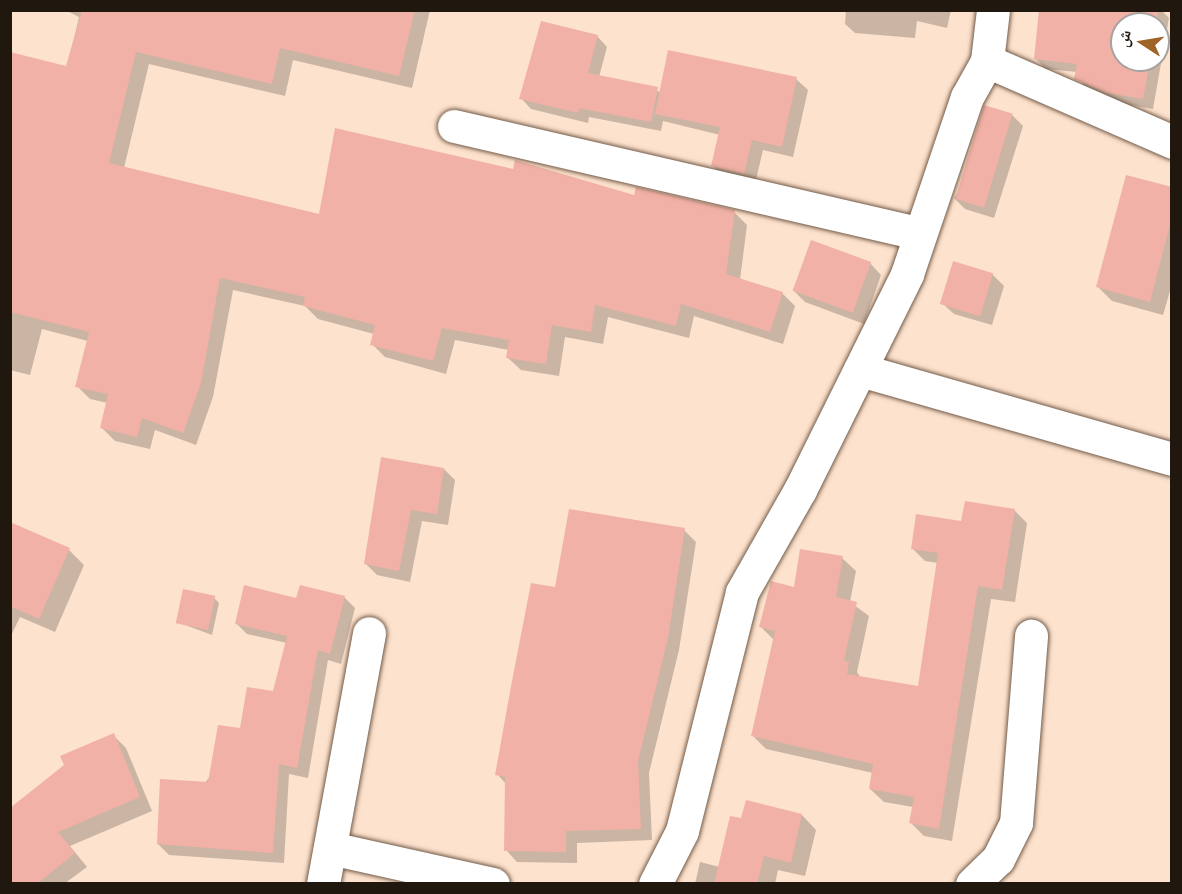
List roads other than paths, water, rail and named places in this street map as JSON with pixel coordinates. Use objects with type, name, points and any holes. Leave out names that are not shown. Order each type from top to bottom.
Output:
[{"type":"street","points":[[655,884],[682,831],[742,591],[860,370],[907,274],[967,98],[987,61],[993,10]]},
{"type":"street","points":[[987,61],[1172,142]]},
{"type":"street","points":[[454,126],[920,234]]},
{"type":"street","points":[[860,370],[1172,459]]},
{"type":"street","points":[[323,884],[369,633]]},
{"type":"street","points":[[972,884],[998,859],[1016,824],[1031,636]]},
{"type":"street","points":[[330,848],[493,884]]}]
